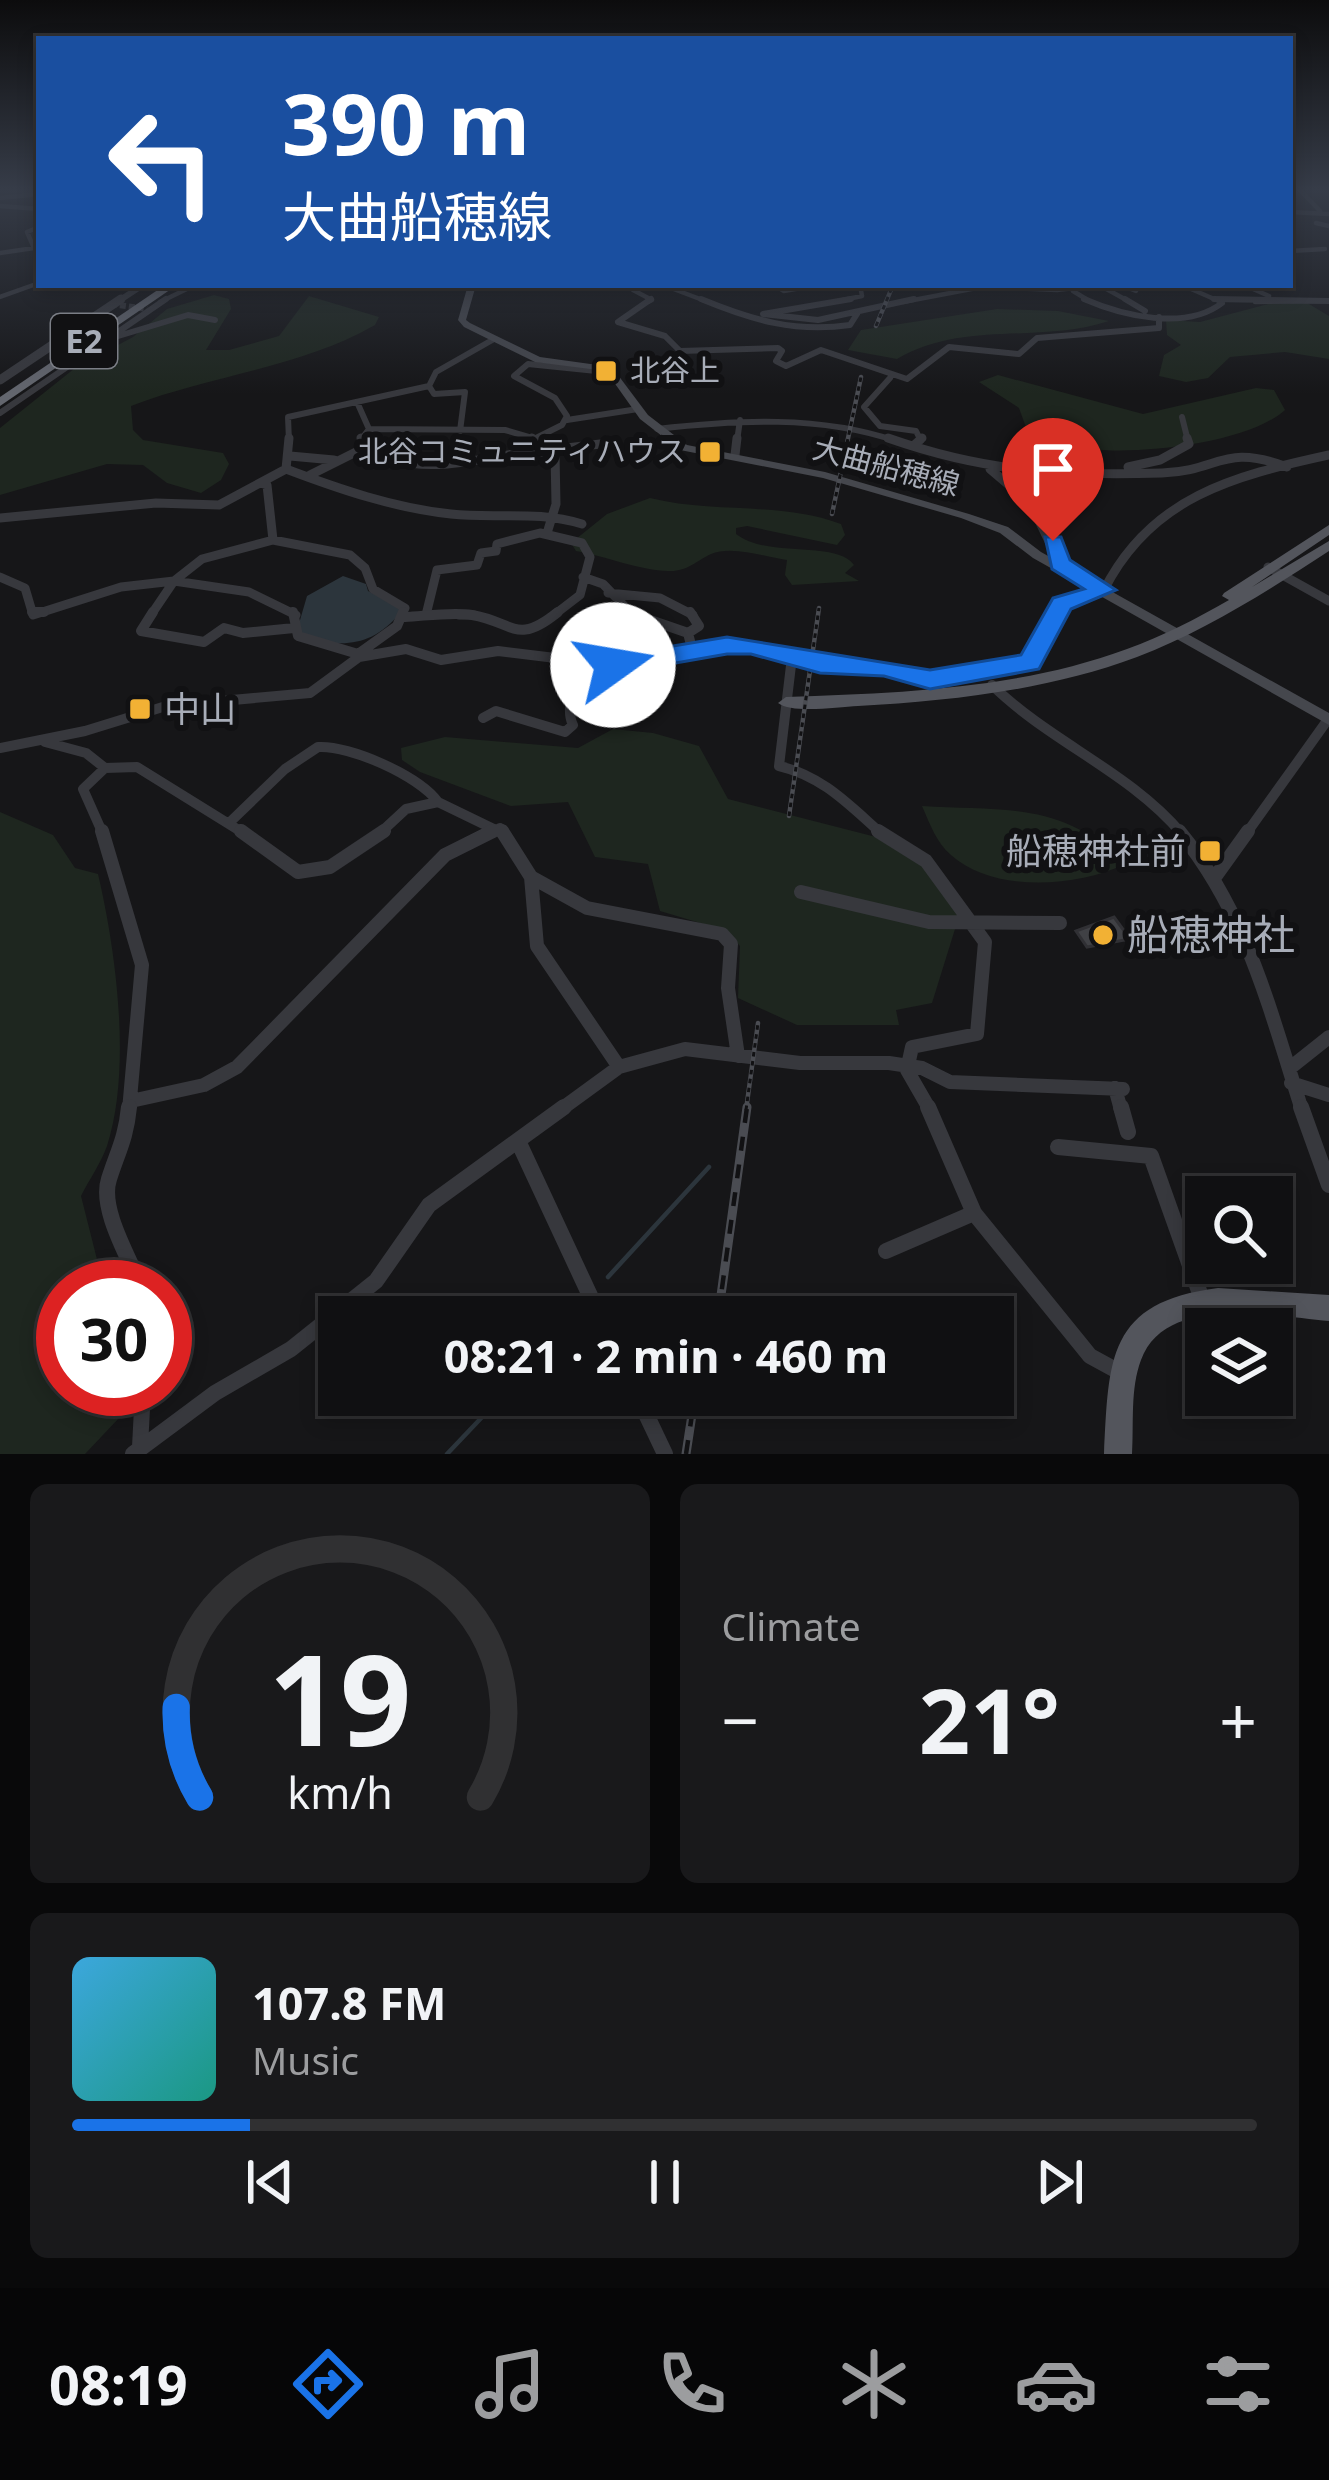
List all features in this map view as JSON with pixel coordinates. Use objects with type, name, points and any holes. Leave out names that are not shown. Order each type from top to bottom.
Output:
[{"type":"highway","name":"E2","points":[[0,392],[156,288]]},
{"type":"highway","name":"E2","points":[[0,402],[168,288]]},
{"type":"main road","points":[[471,288],[462,320],[494,339],[538,360],[616,374]]},
{"type":"main road","name":"大曲船穂線","points":[[616,374],[657,430],[685,448],[825,475],[1004,530],[1329,719]]},
{"type":"main road","points":[[786,703],[899,697],[1068,670],[1176,634],[1275,571],[1329,529]]},
{"type":"main road","points":[[1275,571],[1329,545]]},
{"type":"main road","points":[[1118,1454],[1124,1374],[1131,1346],[1147,1325],[1203,1303],[1329,1308]]},
{"type":"street","points":[[0,297],[36,285]]},
{"type":"street","points":[[0,380],[138,288]]},
{"type":"street","points":[[0,413],[147,309],[189,288]]},
{"type":"street","points":[[636,288],[652,301],[618,322],[665,336],[680,351],[778,348],[782,351],[776,361],[786,367],[821,350],[874,364],[890,378],[915,378],[927,358],[950,346],[974,343],[1019,354],[1037,338],[1159,328],[1156,316],[1105,288]]},
{"type":"street","points":[[671,288],[764,324],[827,337],[836,353]]},
{"type":"street","points":[[861,288],[862,296],[853,299],[763,314],[808,320],[857,314],[963,288]]},
{"type":"street","points":[[1012,288],[1090,288]]},
{"type":"street","points":[[1128,288],[1136,291]]},
{"type":"street","points":[[1189,288],[1222,303],[1278,298],[1329,303]]},
{"type":"street","points":[[1252,288],[1278,298]]},
{"type":"street","points":[[1073,291],[1085,303],[1156,316],[1206,316],[1222,303]]},
{"type":"street","points":[[764,324],[813,333],[850,325],[857,314]]},
{"type":"street","points":[[104,340],[188,315],[215,320]]},
{"type":"street","points":[[460,431],[465,392],[434,394],[430,386],[436,372],[494,339]]},
{"type":"street","points":[[567,420],[555,398],[514,376],[528,364],[616,374]]},
{"type":"street","points":[[890,378],[891,383],[869,396],[864,407],[880,426],[916,431],[923,440],[913,446]]},
{"type":"street","points":[[286,469],[288,417],[430,386]]},
{"type":"street","points":[[357,402],[367,415],[369,429]]},
{"type":"street","points":[[525,452],[532,438],[567,420],[638,409]]},
{"type":"street","points":[[1114,472],[1160,460],[1189,445],[1191,436],[1182,417]]},
{"type":"street","points":[[735,455],[740,421]]},
{"type":"street","points":[[657,430],[740,421],[861,429],[987,467],[1168,473],[1249,453],[1287,467]]},
{"type":"street","points":[[532,438],[505,430],[369,429],[358,440],[391,463],[423,468],[617,442]]},
{"type":"street","points":[[310,475],[364,448]]},
{"type":"street","points":[[548,530],[549,514],[556,504],[558,466],[550,450]]},
{"type":"street","points":[[405,617],[403,604],[373,590],[365,568],[350,555],[273,540],[202,559],[176,578],[141,632],[204,642],[224,628],[243,633],[294,628],[310,643],[358,656],[406,649],[441,660],[498,651],[613,665],[692,649],[751,646],[930,680],[1030,663],[1061,604],[1104,590],[1128,545],[1162,519],[1189,501],[1329,454]]},
{"type":"street","points":[[290,456],[335,460]]},
{"type":"street","points":[[987,467],[1031,504],[1060,564]]},
{"type":"street","points":[[0,518],[156,503],[219,505],[286,469],[348,492],[451,514],[549,514],[582,524]]},
{"type":"street","points":[[261,483],[267,485],[273,540]]},
{"type":"street","points":[[0,748],[166,706],[310,693],[405,617],[472,615],[507,630],[536,630],[580,595],[590,557],[586,547],[548,530],[500,542],[496,551],[481,553],[477,565],[437,570],[426,615]]},
{"type":"street","points":[[1275,571],[1329,601]]},
{"type":"street","points":[[0,577],[25,588],[33,615],[97,592],[176,578],[253,589],[296,614],[294,628]]},
{"type":"street","points":[[583,577],[603,584],[608,593],[625,615],[688,633],[699,626],[678,602],[608,593]]},
{"type":"street","points":[[483,718],[496,711],[565,732],[572,725],[565,712],[567,688],[586,662],[596,629],[625,615]]},
{"type":"street","points":[[498,651],[507,630]]},
{"type":"street","points":[[688,633],[692,649]]},
{"type":"street","points":[[792,657],[779,766],[802,771],[845,799],[880,833],[926,861],[985,942],[977,1034],[912,1047],[907,1070],[920,1087],[974,1213],[1090,1356],[1124,1374]]},
{"type":"street","points":[[992,685],[1150,801],[1215,877],[1258,958],[1291,1076],[1329,1185]]},
{"type":"street","points":[[1215,877],[1329,719]]},
{"type":"street","points":[[42,741],[86,753],[104,768],[137,767],[298,872],[315,873],[389,828],[406,809],[438,802]]},
{"type":"street","points":[[229,823],[274,774],[322,745],[364,750],[395,775],[431,791],[438,802],[500,828],[531,877],[537,946],[619,1067]]},
{"type":"street","points":[[104,768],[83,789],[97,813],[142,965],[125,1148],[107,1183],[113,1217],[130,1260]]},
{"type":"street","points":[[131,1101],[204,1085],[237,1067],[445,855],[500,828]]},
{"type":"street","points":[[531,877],[587,908],[722,934],[731,944],[728,988],[738,1055]]},
{"type":"street","points":[[801,892],[878,916],[979,930],[1060,923]]},
{"type":"street","points":[[1291,1076],[1329,1037]]},
{"type":"street","points":[[137,1450],[291,1349],[376,1281],[429,1205],[619,1067],[685,1049],[922,1068],[950,1082],[1119,1089],[1128,1132]]},
{"type":"street","points":[[1291,1076],[1329,1095]]},
{"type":"street","points":[[518,1141],[591,1296]]},
{"type":"street","points":[[1058,1147],[1150,1156],[1203,1303]]},
{"type":"street","points":[[886,1251],[974,1213]]},
{"type":"street","points":[[137,1450],[140,1416]]},
{"type":"street","points":[[647,1416],[665,1454]]},
{"type":"shaded area","points":[[214,295],[229,299],[231,309],[206,350],[229,350],[279,336],[309,296],[379,317],[375,325],[316,351],[131,406],[133,430],[143,440],[223,453],[229,464],[221,480],[201,493],[167,483],[143,465],[107,464],[0,495],[0,428],[75,368],[133,337],[167,309]]},
{"type":"shaded area","points":[[1280,301],[1304,301],[1329,316],[1329,359],[1285,352],[1230,357],[1208,378],[1186,382],[1159,376],[1164,355],[1181,345],[1167,335],[1166,320],[1200,322]]},
{"type":"shaded area","points":[[997,309],[1058,311],[1109,321],[1083,328],[948,340],[897,359],[848,350],[861,330]]},
{"type":"shaded area","points":[[998,375],[1143,414],[1256,388],[1274,390],[1285,410],[1246,431],[1193,444],[1091,449],[1027,430],[1019,408],[979,382]]},
{"type":"shaded area","points":[[650,498],[794,512],[841,524],[845,535],[837,545],[747,526],[736,528],[736,534],[766,546],[833,553],[854,565],[845,573],[859,581],[792,585],[785,575],[787,560],[738,551],[711,554],[686,568],[668,571],[576,551],[571,543],[607,514]]},
{"type":"shaded area","points":[[343,576],[366,584],[368,591],[399,606],[400,613],[379,633],[356,642],[303,637],[298,627],[307,596]]},
{"type":"shaded area","points":[[613,729],[653,733],[699,746],[728,799],[876,837],[925,867],[960,913],[932,1003],[896,1010],[899,1025],[797,1025],[738,998],[740,946],[727,931],[660,911],[648,864],[595,857],[568,802],[511,806],[420,772],[402,760],[401,748],[445,737],[578,748]]},
{"type":"shaded area","points":[[922,806],[1006,810],[1056,820],[1102,844],[1123,865],[1059,882],[989,876],[946,850]]},
{"type":"shaded area","points":[[0,812],[53,835],[75,868],[98,874],[111,938],[120,1046],[115,1115],[104,1152],[81,1196],[97,1260],[36,1260],[36,1416],[119,1418],[85,1454],[0,1454]]},
{"type":"building","name":"船穂神社","points":[[1114,917],[1130,939],[1087,947],[1076,931]]},
{"type":"waterway","points":[[608,1277],[709,1167]]},
{"type":"waterway","points":[[447,1454],[483,1416]]},
{"type":"tunnel","points":[[111,304],[147,309]]},
{"type":"railway","points":[[876,326],[892,288]]},
{"type":"railway","points":[[832,514],[861,377]]},
{"type":"railway","points":[[789,816],[819,608]]},
{"type":"railway","points":[[746,1110],[758,1023]]},
{"type":"railway","points":[[721,1296],[747,1107]]},
{"type":"railway","points":[[686,1454],[692,1416]]},
{"type":"place","name":"北谷上","points":[[606,371]]},
{"type":"place","name":"北谷コミュニティハウス","points":[[710,452]]},
{"type":"place","name":"中山","points":[[140,709]]},
{"type":"place","name":"船穂神社前","points":[[1210,851]]},
{"type":"place","name":"船穂神社","points":[[1103,935]]},
{"type":"route","points":[[613,665],[666,652],[727,646],[751,646],[820,664],[884,668],[930,680],[1030,663],[1061,604],[1104,590],[1060,564],[1053,541]]}]
